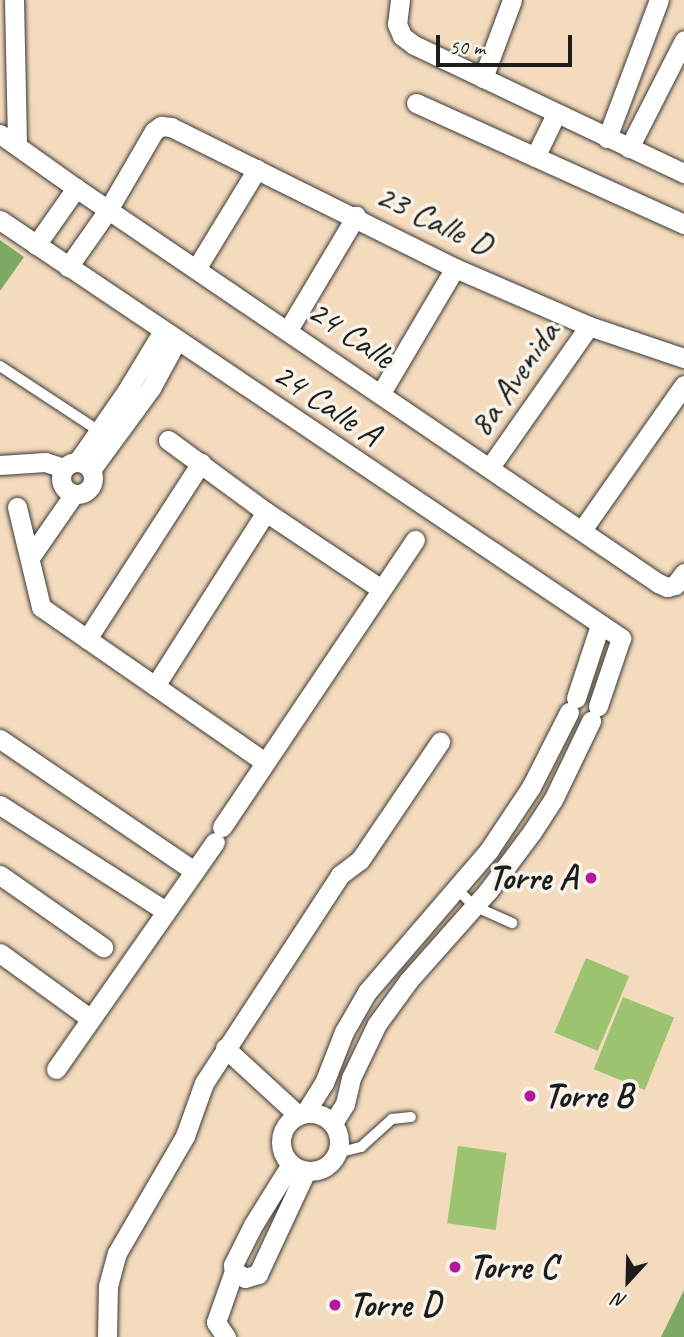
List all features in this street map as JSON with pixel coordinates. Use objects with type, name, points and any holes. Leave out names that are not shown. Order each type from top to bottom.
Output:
[{"type":"street","points":[[14,0],[17,145]]},
{"type":"street","points":[[401,0],[397,24],[402,36],[414,45],[684,173]]},
{"type":"street","points":[[482,79],[512,0]]},
{"type":"street","points":[[607,138],[659,0]]},
{"type":"street","points":[[629,148],[684,40]]},
{"type":"street","points":[[416,103],[684,224]]},
{"type":"street","points":[[535,157],[556,114]]},
{"type":"street","name":"23 Calle D","points":[[108,210],[154,131],[161,126],[171,127],[356,216],[455,268],[589,326],[684,358]]},
{"type":"street","name":"24 Calle","points":[[0,134],[108,210],[667,587],[675,585],[684,573]]},
{"type":"street","points":[[196,269],[257,169]]},
{"type":"street","points":[[36,244],[76,188]]},
{"type":"street","points":[[68,267],[108,210]]},
{"type":"street","points":[[288,330],[356,216]]},
{"type":"street","name":"24 Calle A","points":[[0,220],[621,638],[594,714],[553,800]]},
{"type":"street","points":[[381,393],[455,268]]},
{"type":"street","name":"8a Avenida","points":[[490,467],[589,326]]},
{"type":"street","points":[[77,466],[170,335]]},
{"type":"street","points":[[74,494],[61,484],[151,388],[170,335]]},
{"type":"street","points":[[582,530],[684,385]]},
{"type":"street","points":[[169,440],[267,512],[381,589]]},
{"type":"street","points":[[0,465],[45,462],[77,466],[93,480],[89,489],[74,494],[31,556]]},
{"type":"street","points":[[87,639],[201,463]]},
{"type":"street","points":[[17,507],[31,556],[36,597],[41,607],[265,762]]},
{"type":"street","points":[[155,686],[267,512]]},
{"type":"street","points":[[56,1069],[194,871],[415,540]]},
{"type":"street","points":[[298,1168],[281,1145],[296,1118],[324,1083],[344,1032],[367,992],[489,850],[531,787],[572,705],[600,625]]},
{"type":"street","points":[[107,1337],[108,1286],[117,1253],[185,1136],[204,1083],[340,875],[360,860],[440,742]]},
{"type":"street","points":[[0,764],[5,743],[194,871]]},
{"type":"street","points":[[333,1123],[345,1104],[351,1078],[377,1024],[409,980],[509,864],[553,800],[531,787]]},
{"type":"street","points":[[0,805],[166,911]]},
{"type":"street","points":[[0,875],[103,947]]},
{"type":"street","points":[[0,953],[91,1019]]},
{"type":"street","points":[[222,1054],[296,1118]]},
{"type":"street","points":[[226,1337],[216,1322],[234,1271],[233,1265],[253,1225],[298,1168],[328,1165],[337,1153],[339,1137],[333,1123],[320,1114],[296,1118]]},
{"type":"street","points":[[234,1271],[245,1278],[258,1274],[298,1168]]},
{"type":"lane","points":[[0,366],[99,432]]},
{"type":"lane","points":[[457,890],[474,906],[512,923]]},
{"type":"lane","points":[[337,1153],[360,1147],[392,1119],[411,1118]]},
{"type":"green space","points":[[0,240],[24,257],[0,291]]},
{"type":"green space","points":[[586,958],[629,976],[598,1051],[554,1033]]},
{"type":"green space","points":[[623,997],[674,1018],[645,1090],[594,1069]]},
{"type":"green space","points":[[458,1146],[507,1153],[496,1230],[447,1223]]},
{"type":"green space","points":[[684,1290],[684,1337],[661,1337]]},
{"type":"place","name":"Torre A","points":[[591,878]]},
{"type":"place","name":"Torre B","points":[[530,1096]]},
{"type":"place","name":"Torre C","points":[[455,1267]]},
{"type":"place","name":"Torre D","points":[[335,1305]]}]
